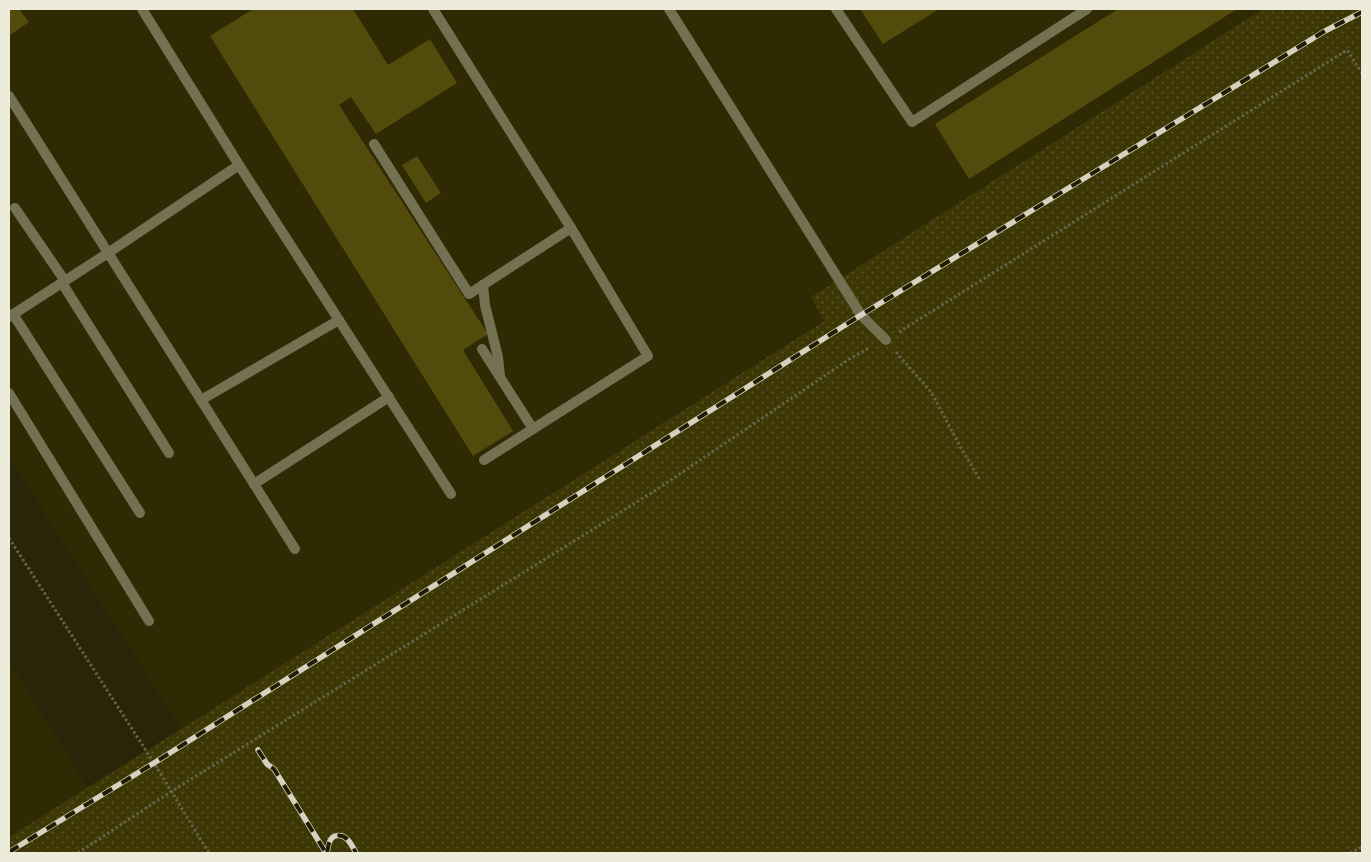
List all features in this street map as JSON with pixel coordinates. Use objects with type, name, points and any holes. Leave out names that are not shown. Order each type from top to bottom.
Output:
[{"type":"lane","points":[[142,9],[239,165],[451,494]]},
{"type":"lane","points":[[433,9],[571,228],[648,356],[484,460]]},
{"type":"lane","points":[[669,9],[861,314],[886,340]]},
{"type":"lane","points":[[836,9],[912,122],[1087,9]]},
{"type":"lane","points":[[9,96],[295,549]]},
{"type":"lane","points":[[374,144],[469,294],[571,228]]},
{"type":"lane","points":[[140,513],[11,315],[64,282],[239,165]]},
{"type":"lane","points":[[15,208],[64,282],[169,452]]},
{"type":"lane","points":[[484,285],[485,305],[498,356],[500,377]]},
{"type":"lane","points":[[201,400],[339,320]]},
{"type":"lane","points":[[482,349],[533,429]]},
{"type":"lane","points":[[9,394],[149,621]]},
{"type":"lane","points":[[254,484],[389,397]]},
{"type":"path","points":[[78,853],[172,791],[656,490],[851,358],[886,340],[1348,50],[1362,73]]},
{"type":"path","points":[[886,340],[932,392],[980,480]]},
{"type":"path","points":[[9,538],[172,791],[209,853]]},
{"type":"path","points":[[1350,853],[1362,847]]},
{"type":"shaded area","points":[[9,9],[1263,9],[811,297],[824,320],[181,729],[9,457]]},
{"type":"shaded area","points":[[1263,9],[1362,9],[1362,853],[9,853],[9,837],[824,321],[811,297]]},
{"type":"shaded area","points":[[9,661],[88,788],[9,837]]},
{"type":"building","points":[[9,9],[19,9],[29,22],[9,36]]},
{"type":"building","points":[[253,9],[353,9],[388,65],[430,39],[457,83],[376,134],[351,97],[339,105],[488,334],[463,350],[513,431],[473,456],[210,36]]},
{"type":"building","points":[[860,9],[939,9],[883,44]]},
{"type":"building","points":[[1118,9],[1237,9],[969,179],[935,124]]},
{"type":"building","points":[[417,156],[441,193],[426,203],[402,165]]},
{"type":"railway","points":[[9,852],[154,763],[861,315],[1325,31],[1362,12]]},
{"type":"railway","points":[[258,750],[267,764],[274,769],[326,853]]},
{"type":"railway","points":[[327,853],[331,839],[338,836],[343,836],[347,839],[356,853]]}]
